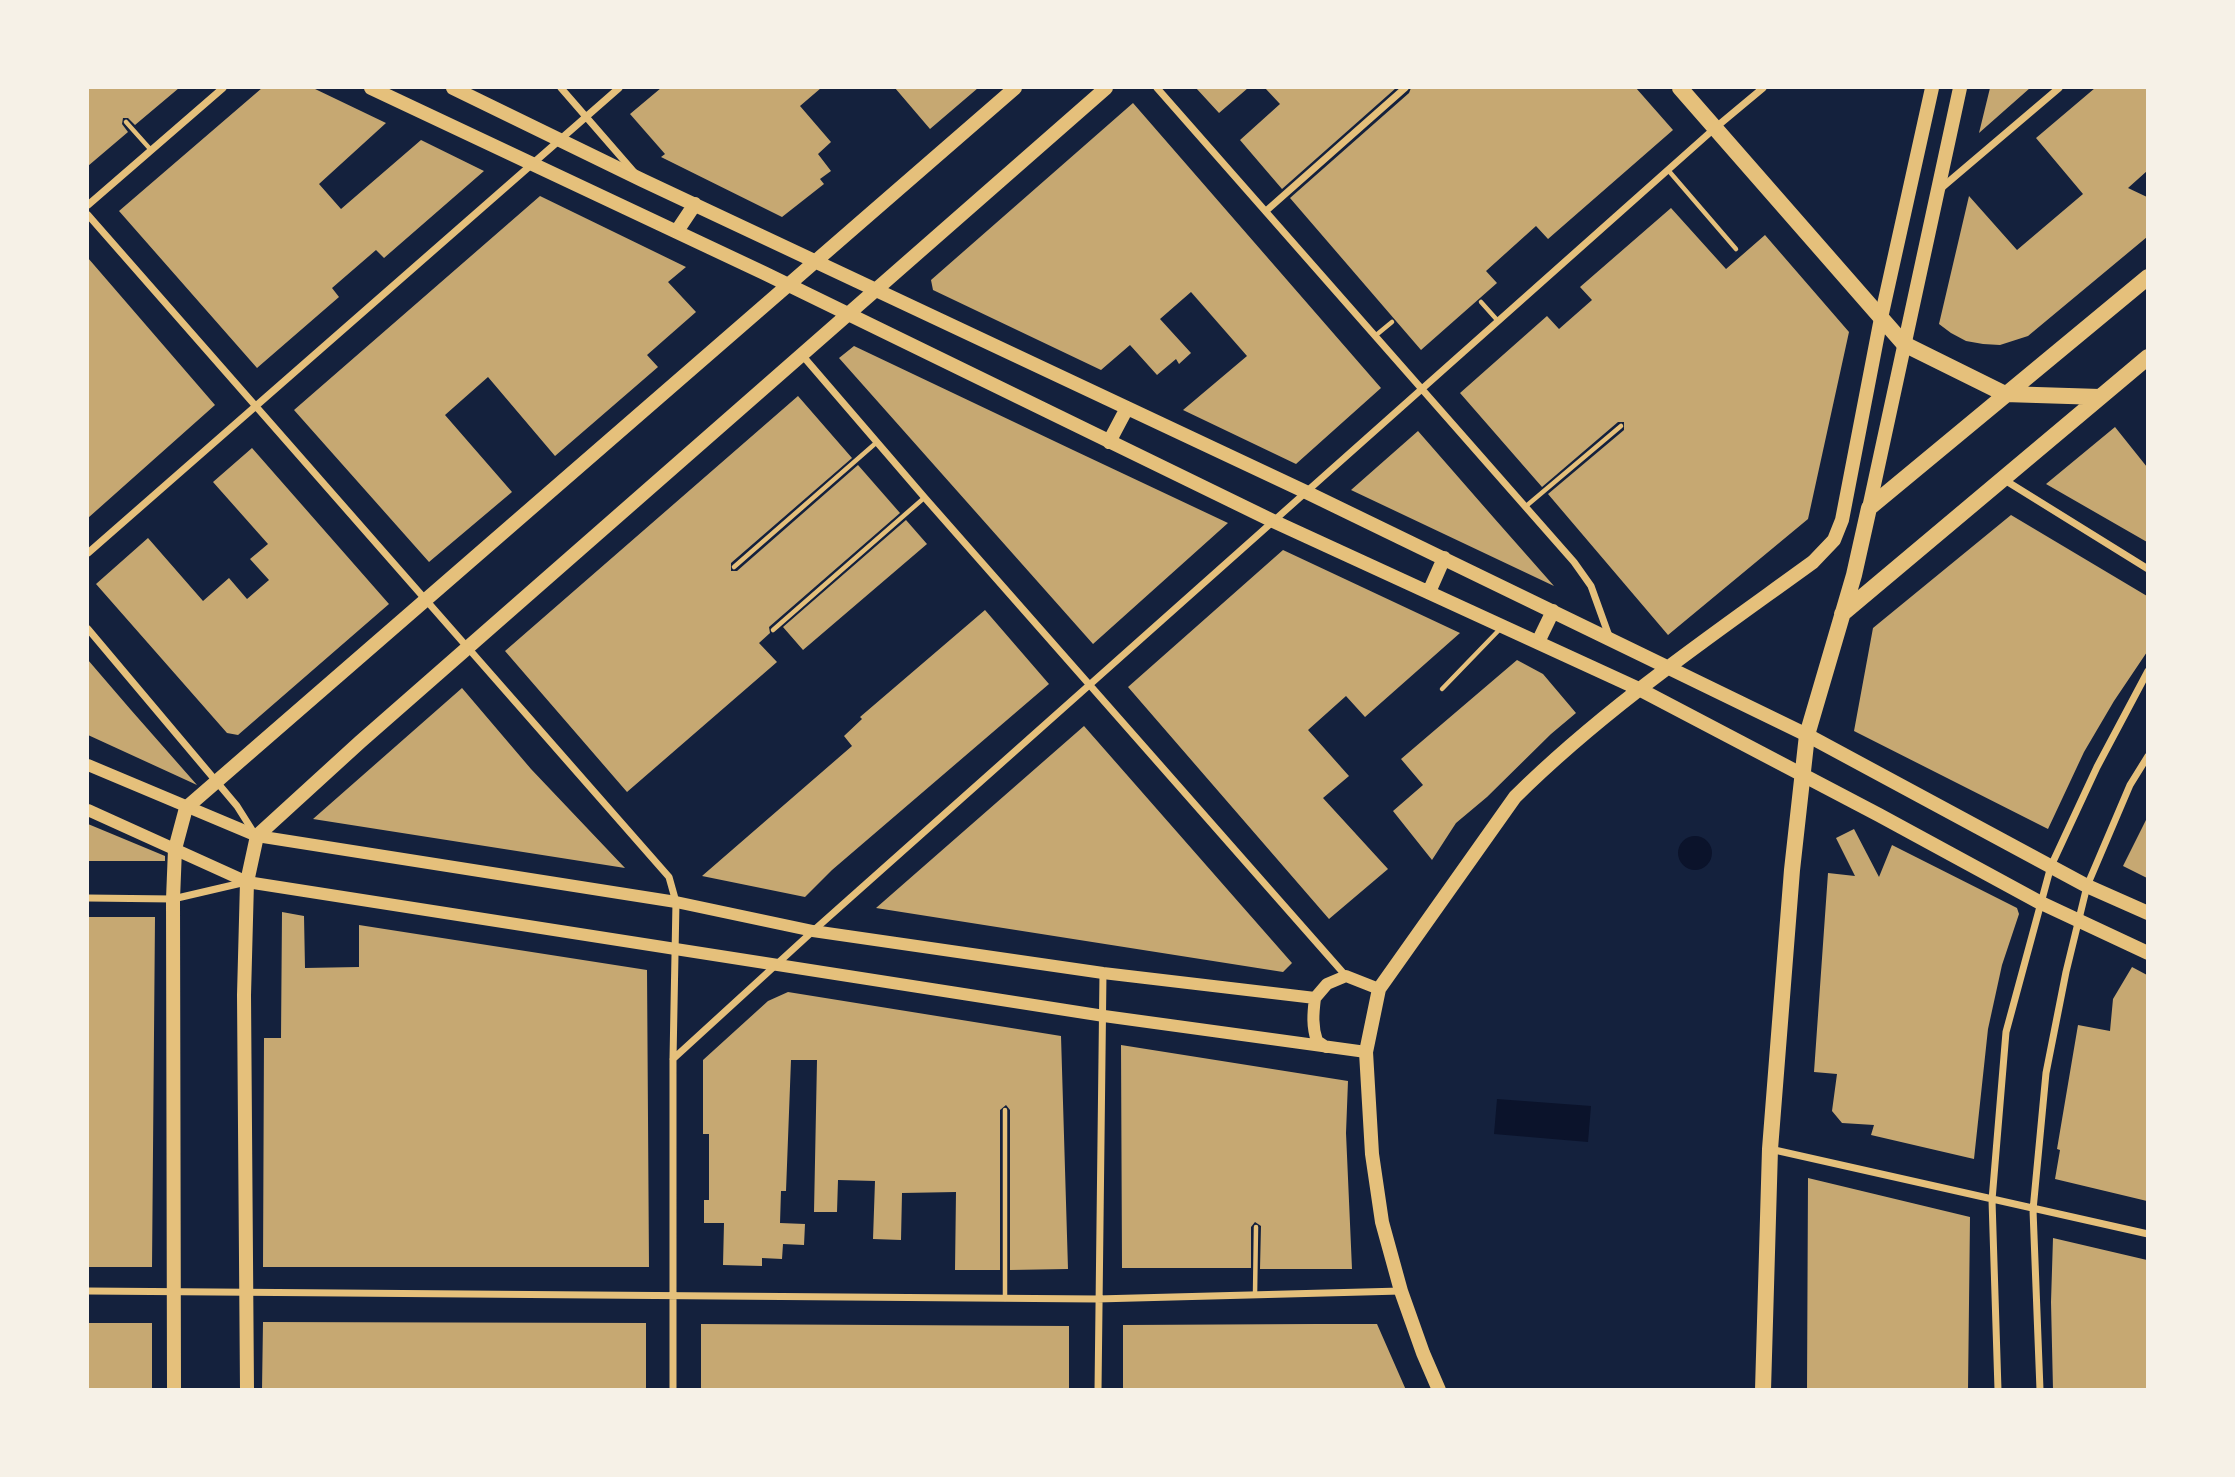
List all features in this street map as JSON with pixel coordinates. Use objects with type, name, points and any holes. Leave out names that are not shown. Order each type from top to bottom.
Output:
[{"type":"main road","points":[[371,88],[677,231],[1273,521],[1639,690],[2039,902],[2147,953]]},
{"type":"main road","points":[[453,88],[1669,667],[1807,735],[2087,886],[2147,913]]},
{"type":"main road","points":[[174,1390],[173,899],[175,849],[186,807],[1015,88]]},
{"type":"main road","points":[[247,1390],[244,1008],[247,882],[257,836],[467,648],[1106,88]]},
{"type":"main road","points":[[1680,88],[1904,344],[2006,394],[2100,397]]},
{"type":"main road","points":[[1439,1390],[1401,1291],[1382,1222],[1371,1154],[1366,1052],[1379,989],[1515,797],[1537,775],[1639,690],[1813,562],[1834,540],[1842,520],[1881,318],[1932,88]]},
{"type":"main road","points":[[1764,1386],[1770,1149],[1807,735],[1854,575],[1960,88]]},
{"type":"main road","points":[[677,231],[695,204]]},
{"type":"main road","points":[[1869,508],[2147,277]]},
{"type":"main road","points":[[1842,614],[2147,357]]},
{"type":"main road","points":[[1109,442],[1127,408]]},
{"type":"main road","points":[[1429,592],[1444,558]]},
{"type":"main road","points":[[1538,642],[1553,611]]},
{"type":"street","points":[[88,205],[223,88]]},
{"type":"street","points":[[561,88],[642,180]]},
{"type":"street","points":[[88,553],[619,88]]},
{"type":"street","points":[[1157,88],[1574,562],[1591,586],[1610,640]]},
{"type":"street","points":[[1266,211],[1405,88]]},
{"type":"street","points":[[673,1059],[1273,521],[1763,88]]},
{"type":"street","points":[[1936,193],[2059,88]]},
{"type":"street","points":[[88,215],[669,877],[676,902],[673,1390]]},
{"type":"street","points":[[802,355],[1346,976],[1379,989]]},
{"type":"street","points":[[2002,478],[2147,569]]},
{"type":"street","points":[[88,629],[216,782],[257,836]]},
{"type":"street","points":[[1998,1390],[1992,1200],[2006,1032],[2039,902],[2051,866],[2097,767],[2147,671]]},
{"type":"street","points":[[2040,1390],[2033,1210],[2046,1073],[2087,886],[2130,785],[2147,755]]},
{"type":"street","points":[[88,765],[257,836],[676,902],[813,931],[1104,973],[1315,998]]},
{"type":"street","points":[[88,810],[247,882],[1104,1016],[1366,1052]]},
{"type":"street","points":[[88,898],[173,899],[247,882]]},
{"type":"street","points":[[1098,1390],[1097,1299],[1104,973]]},
{"type":"street","points":[[1327,1048],[1317,1041],[1314,1032],[1312,1021],[1315,998],[1327,984],[1346,976]]},
{"type":"street","points":[[1770,1149],[2147,1234]]},
{"type":"street","points":[[88,1292],[1097,1299],[1401,1291]]},
{"type":"lane","points":[[126,122],[151,150]]},
{"type":"lane","points":[[1668,170],[1736,249]]},
{"type":"lane","points":[[1481,302],[1498,321]]},
{"type":"lane","points":[[1375,336],[1392,322]]},
{"type":"lane","points":[[1525,507],[1621,426]]},
{"type":"lane","points":[[734,567],[877,442]]},
{"type":"lane","points":[[773,630],[925,498]]},
{"type":"lane","points":[[1442,688],[1503,626]]},
{"type":"lane","points":[[1005,1110],[1005,1299]]},
{"type":"lane","points":[[1255,1295],[1256,1227]]},
{"type":"water","points":[[1695,836],[1707,841],[1712,853],[1707,865],[1695,870],[1683,865],[1678,853],[1683,841]]},
{"type":"water","points":[[1497,1099],[1591,1106],[1588,1142],[1494,1134]]},
{"type":"building","points":[[88,88],[179,88],[135,125],[128,118],[123,118],[122,124],[128,132],[88,166]]},
{"type":"building","points":[[262,88],[313,88],[386,123],[319,184],[341,209],[421,140],[484,171],[384,258],[376,250],[332,288],[339,297],[257,368],[119,211]]},
{"type":"building","points":[[661,88],[821,88],[800,106],[831,142],[818,154],[831,171],[820,179],[824,184],[782,217],[661,157],[665,154],[630,114]]},
{"type":"building","points":[[895,88],[978,88],[930,129]]},
{"type":"building","points":[[1196,88],[1248,88],[1219,113]]},
{"type":"building","points":[[1265,88],[1396,88],[1282,189],[1240,140],[1280,104]]},
{"type":"building","points":[[1411,88],[1636,88],[1673,130],[1548,239],[1536,226],[1486,271],[1497,283],[1421,350],[1290,198],[1409,93]]},
{"type":"building","points":[[1990,88],[2030,88],[1979,133]]},
{"type":"building","points":[[2095,88],[2147,88],[2147,171],[2128,188],[2147,197],[2147,237],[2028,336],[2000,345],[1966,341],[1951,333],[1939,324],[1969,196],[2017,250],[2083,194],[2036,138]]},
{"type":"building","points":[[1133,103],[1381,388],[1296,464],[1183,410],[1247,356],[1191,292],[1160,319],[1191,353],[1179,364],[1176,359],[1157,375],[1130,345],[1101,370],[933,290],[931,280]]},
{"type":"building","points":[[540,196],[686,267],[668,282],[696,312],[647,355],[658,367],[555,456],[488,377],[445,415],[512,492],[429,562],[294,410]]},
{"type":"building","points":[[1671,208],[1726,269],[1765,235],[1849,332],[1808,519],[1668,635],[1548,494],[1624,430],[1624,422],[1618,422],[1542,487],[1460,393],[1547,316],[1559,329],[1592,300],[1580,287]]},
{"type":"building","points":[[88,258],[215,405],[88,518]]},
{"type":"building","points":[[854,346],[1228,523],[1093,644],[839,358]]},
{"type":"building","points":[[798,396],[852,458],[731,563],[731,571],[737,571],[858,465],[900,513],[769,627],[770,633],[759,643],[777,662],[627,792],[505,651]]},
{"type":"building","points":[[2115,427],[2147,467],[2147,542],[2046,484]]},
{"type":"building","points":[[1418,431],[1494,518],[1554,586],[1351,490]]},
{"type":"building","points":[[252,448],[389,604],[238,735],[227,733],[96,584],[148,538],[203,601],[229,578],[247,599],[269,580],[250,559],[268,544],[213,482]]},
{"type":"building","points":[[2011,515],[2147,596],[2147,652],[2084,752],[2048,829],[1854,731],[1873,628]]},
{"type":"building","points":[[906,520],[927,544],[803,650],[783,627]]},
{"type":"building","points":[[1283,550],[1460,633],[1365,717],[1346,696],[1308,730],[1349,776],[1323,798],[1388,869],[1329,919],[1128,687]]},
{"type":"building","points":[[985,610],[1049,684],[832,870],[805,897],[702,876],[852,746],[844,736],[862,719],[860,717]]},
{"type":"building","points":[[88,660],[131,710],[197,785],[88,735]]},
{"type":"building","points":[[1517,660],[1543,674],[1576,713],[1456,823],[1432,860],[1393,811],[1423,785],[1401,759]]},
{"type":"building","points":[[462,688],[531,769],[625,868],[313,819]]},
{"type":"building","points":[[1084,726],[1292,963],[1283,972],[876,908]]},
{"type":"building","points":[[2147,818],[2147,878],[2123,866]]},
{"type":"building","points":[[88,824],[165,856],[165,861],[88,861]]},
{"type":"building","points":[[1854,829],[1879,877],[1892,845],[2017,908],[2019,914],[2002,965],[1988,1029],[1974,1159],[1871,1135],[1874,1125],[1842,1123],[1832,1111],[1837,1074],[1814,1072],[1828,873],[1855,876],[1836,838]]},
{"type":"building","points":[[282,912],[304,916],[305,968],[359,967],[359,925],[647,970],[649,1267],[263,1267],[264,1038],[281,1038]]},
{"type":"building","points":[[88,917],[155,917],[152,1267],[88,1267]]},
{"type":"building","points":[[2132,967],[2147,975],[2147,1201],[2055,1179],[2060,1150],[2057,1149],[2078,1025],[2110,1031],[2113,999]]},
{"type":"building","points":[[788,992],[1061,1036],[1068,1269],[1010,1270],[1010,1110],[1006,1105],[1000,1110],[1000,1270],[955,1270],[956,1192],[902,1193],[901,1240],[873,1239],[875,1181],[838,1180],[837,1212],[814,1212],[817,1060],[791,1060],[786,1191],[781,1191],[780,1223],[805,1224],[804,1245],[783,1244],[782,1259],[762,1258],[762,1266],[723,1265],[724,1223],[704,1223],[704,1200],[709,1200],[709,1134],[703,1134],[703,1060],[768,1001]]},
{"type":"building","points":[[1121,1045],[1348,1081],[1346,1133],[1352,1269],[1260,1269],[1261,1226],[1255,1222],[1251,1227],[1251,1268],[1122,1268]]},
{"type":"building","points":[[1808,1178],[1970,1217],[1968,1390],[1807,1390]]},
{"type":"building","points":[[2053,1238],[2147,1260],[2147,1390],[2053,1390]]},
{"type":"building","points":[[263,1322],[646,1323],[646,1390],[262,1390]]},
{"type":"building","points":[[88,1323],[152,1323],[152,1390],[88,1390]]},
{"type":"building","points":[[701,1324],[1069,1326],[1069,1390],[701,1390]]},
{"type":"building","points":[[1377,1324],[1406,1390],[1123,1390],[1123,1325]]}]
